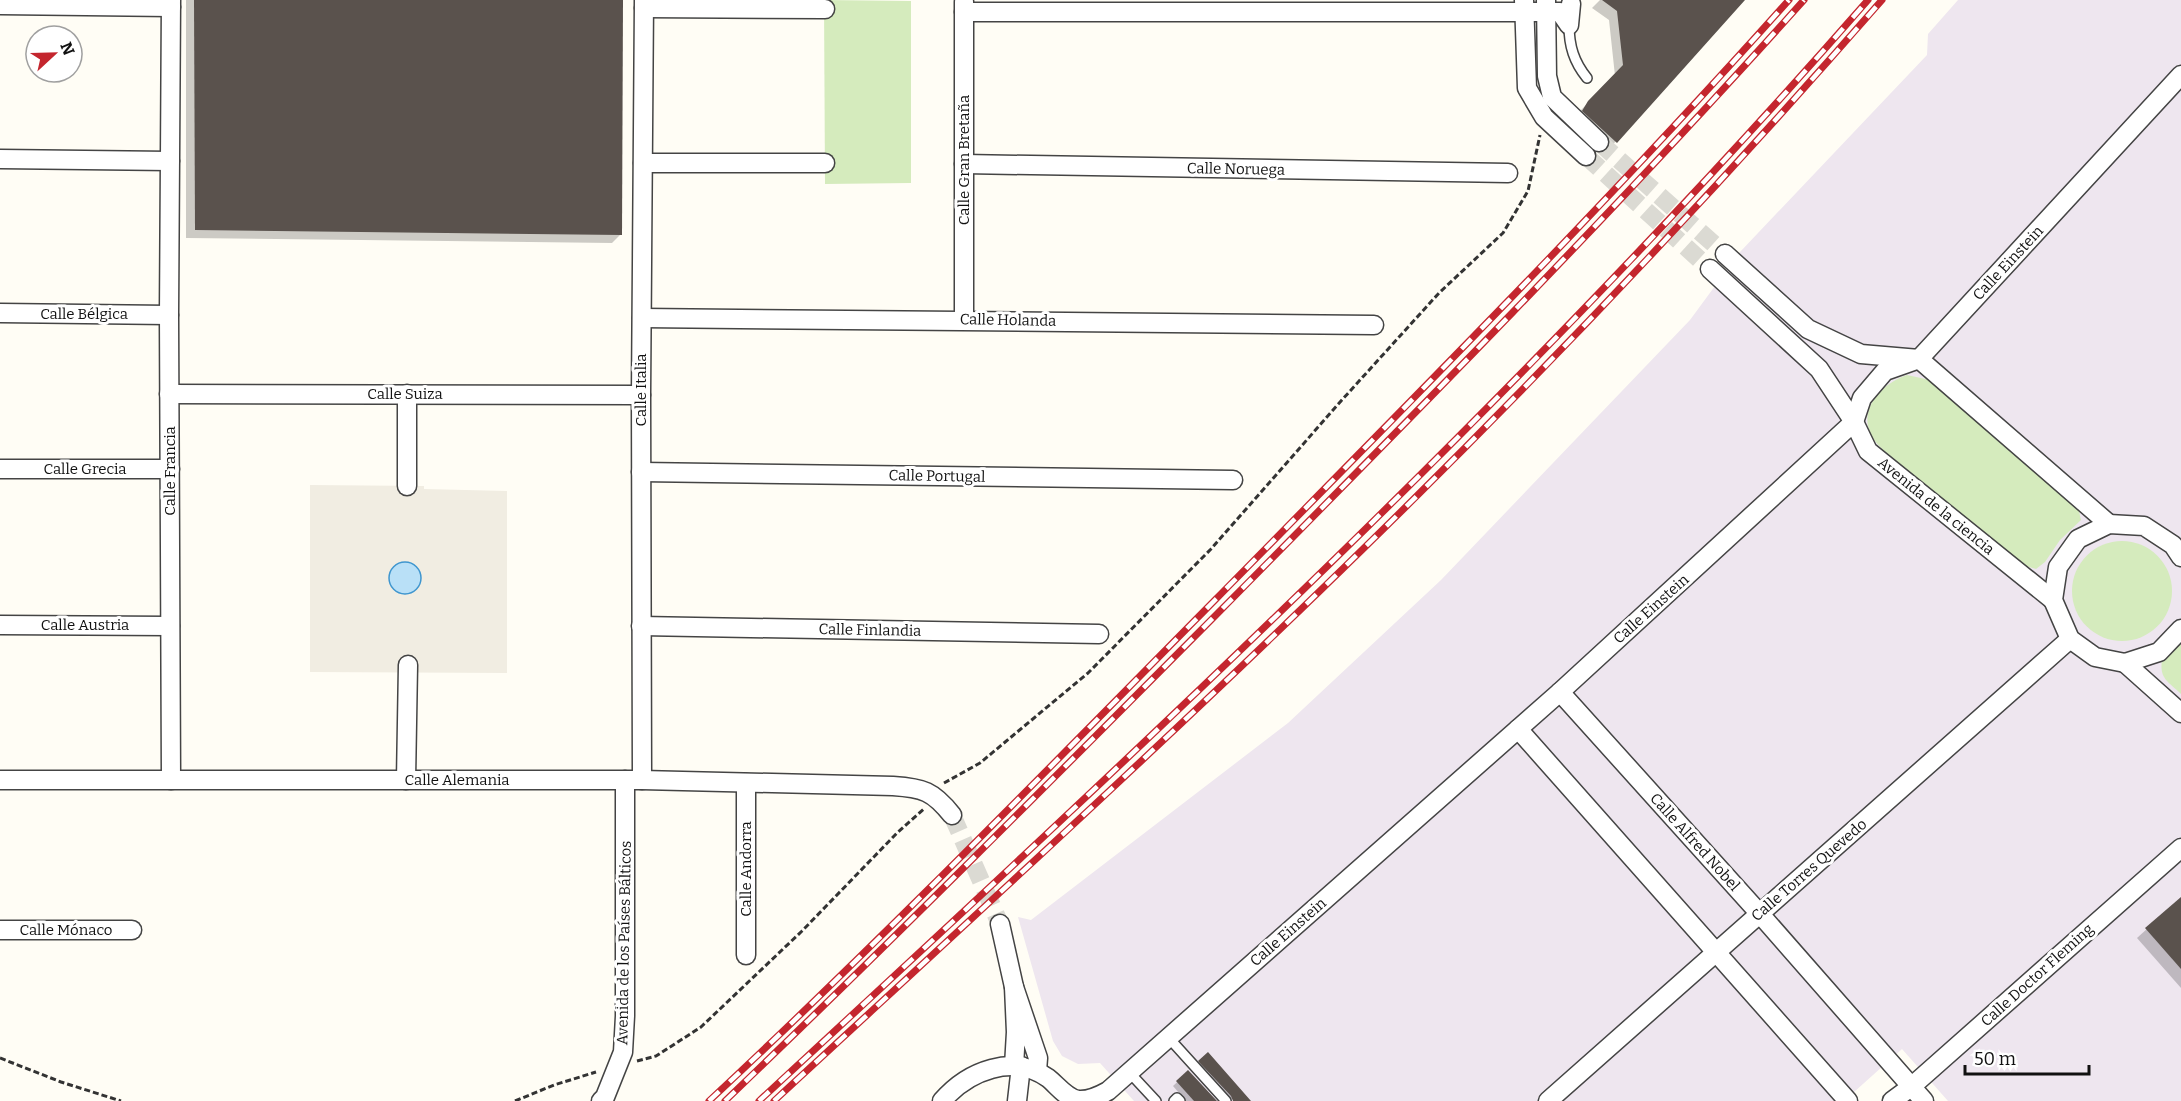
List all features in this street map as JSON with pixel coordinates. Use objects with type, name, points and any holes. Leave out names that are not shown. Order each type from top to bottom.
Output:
[{"type":"street","name":"Calle Francia","points":[[0,5],[171,4],[169,315],[171,780]]},
{"type":"street","points":[[644,4],[825,9]]},
{"type":"street","name":"Calle Italia","points":[[634,780],[641,626],[644,4]]},
{"type":"street","points":[[964,6],[1524,7],[1561,9],[1547,76],[1552,97],[1599,141]]},
{"type":"street","name":"Calle Gran Bretaña","points":[[964,6],[964,319]]},
{"type":"street","points":[[1524,7],[1527,88],[1544,117],[1586,156]]},
{"type":"street","name":"Calle Einstein","points":[[1077,1100],[1097,1097],[1129,1072],[1560,692],[1854,422],[1862,398],[1885,371],[1919,359],[2181,75]]},
{"type":"street","points":[[0,159],[170,161]]},
{"type":"street","points":[[643,163],[825,163]]},
{"type":"street","name":"Calle Noruega","points":[[964,164],[1508,173]]},
{"type":"street","points":[[1725,254],[1808,329],[1861,354],[1919,359],[2109,524]]},
{"type":"street","name":"Avenida de la ciencia","points":[[1710,269],[1819,369],[1854,422],[1868,451],[2053,600]]},
{"type":"street","name":"Calle Bélgica","points":[[0,313],[169,315]]},
{"type":"street","name":"Calle Holanda","points":[[642,318],[964,319],[1374,325]]},
{"type":"street","name":"Calle Suiza","points":[[169,394],[641,395]]},
{"type":"street","points":[[407,394],[407,486]]},
{"type":"street","name":"Calle Grecia","points":[[0,469],[170,469]]},
{"type":"street","name":"Calle Portugal","points":[[641,472],[1233,480]]},
{"type":"street","points":[[2178,547],[2144,526],[2109,524],[2078,539],[2064,557],[2058,567],[2053,600],[2070,639],[2095,657],[2125,663],[2159,652],[2181,629]]},
{"type":"street","name":"Calle Austria","points":[[0,625],[170,626]]},
{"type":"street","name":"Calle Finlandia","points":[[641,626],[1099,634]]},
{"type":"street","name":"Calle Torres Quevedo","points":[[1548,1101],[2070,639]]},
{"type":"street","points":[[2125,663],[2181,713]]},
{"type":"street","points":[[406,780],[408,665]]},
{"type":"street","name":"Calle Alfred Nobel","points":[[1560,692],[1760,914],[1923,1101]]},
{"type":"street","points":[[1518,729],[1848,1101]]},
{"type":"street","name":"Calle Alemania","points":[[0,780],[634,780],[922,790]]},
{"type":"street","name":"Avenida de los Países Bálticos","points":[[601,1101],[605,1097],[623,1053],[634,780]]},
{"type":"street","name":"Calle Andorra","points":[[746,783],[747,955]]},
{"type":"street","points":[[922,790],[952,815]]},
{"type":"street","name":"Calle Doctor Fleming","points":[[1892,1101],[1911,1087],[2181,848]]},
{"type":"street","points":[[1000,924],[1014,987],[1038,1058],[1024,1068],[1017,1101]]},
{"type":"street","name":"Calle Mónaco","points":[[0,930],[132,930]]},
{"type":"street","points":[[942,1101],[965,1080],[999,1067],[1024,1068],[1055,1083],[1071,1098],[1077,1100]]},
{"type":"lane","points":[[1561,9],[1573,54],[1587,78]]},
{"type":"lane","points":[[1168,1037],[1226,1101]]},
{"type":"lane","points":[[1129,1072],[1156,1101]]},
{"type":"lane","points":[[1174,1101],[1177,1098],[1179,1101]]},
{"type":"path","points":[[922,790],[980,763],[1088,673],[1211,549],[1439,293],[1503,233],[1528,190],[1544,117]]},
{"type":"path","points":[[0,1058],[61,1082],[121,1101]]},
{"type":"shaded area","points":[[1958,0],[2181,0],[2181,1101],[1948,1101],[1902,1049],[1844,1101],[1134,1101],[1100,1063],[1078,1064],[1062,1056],[1053,1041],[1018,917],[1031,920],[1288,723],[1441,580],[1690,320],[1740,252],[1927,55],[1928,34]]},
{"type":"shaded area","points":[[310,485],[424,486],[424,489],[507,491],[507,673],[310,672]]},
{"type":"green space","points":[[824,0],[911,1],[911,183],[825,184]]},
{"type":"green space","points":[[1907,375],[1930,380],[2078,507],[2081,520],[2060,540],[2045,562],[2036,569],[2026,566],[1883,450],[1874,439],[1869,430],[1867,417],[1873,401],[1892,382]]},
{"type":"green space","points":[[2122,541],[2141,545],[2157,556],[2168,572],[2172,591],[2168,610],[2157,626],[2141,637],[2122,641],[2103,637],[2087,626],[2076,610],[2072,591],[2076,572],[2087,556],[2103,545]]},
{"type":"green space","points":[[2181,644],[2181,694],[2166,680],[2161,666],[2162,660]]},
{"type":"water","points":[[405,562],[416,567],[421,578],[416,589],[405,594],[394,589],[389,578],[394,567]]},
{"type":"building","points":[[194,0],[623,0],[622,235],[195,230]]},
{"type":"building","points":[[1602,0],[1745,0],[1617,143],[1582,111],[1588,101],[1623,65],[1617,11]]},
{"type":"building","points":[[2181,897],[2181,969],[2145,928]]},
{"type":"building","points":[[1208,1052],[1251,1101],[1233,1101],[1198,1061]]},
{"type":"building","points":[[1188,1070],[1217,1101],[1194,1101],[1176,1081]]},
{"type":"tunnel","points":[[1599,142],[1725,254]]},
{"type":"tunnel","points":[[1586,156],[1710,269]]},
{"type":"tunnel","points":[[952,815],[1000,924]]},
{"type":"railway","points":[[709,1101],[965,853],[1362,451],[1578,228],[1789,0]]},
{"type":"railway","points":[[725,1101],[972,860],[1365,464],[1587,235],[1804,0]]},
{"type":"railway","points":[[759,1101],[1045,835],[1328,566],[1604,288],[1738,146],[1868,0]]},
{"type":"railway","points":[[774,1101],[1145,757],[1431,482],[1629,279],[1757,141],[1882,0]]}]
